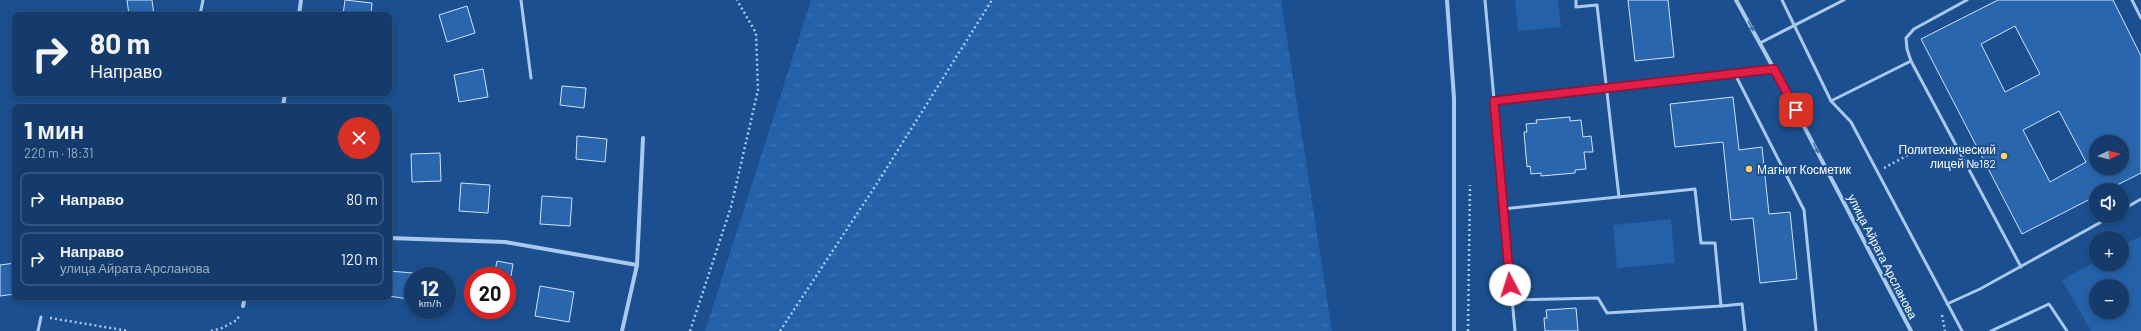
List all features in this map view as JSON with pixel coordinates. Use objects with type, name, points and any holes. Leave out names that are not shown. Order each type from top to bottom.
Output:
[{"type":"street","points":[[299,12],[301,0]]},
{"type":"street","points":[[1447,0],[1454,98],[1454,331]]},
{"type":"street","name":"улица Айрата Арсланова","points":[[1736,0],[1774,69],[1911,331]]},
{"type":"street","points":[[622,331],[637,265],[643,138]]},
{"type":"street","points":[[392,238],[506,242],[637,265]]},
{"type":"street","points":[[243,306],[244,300]]},
{"type":"lane","points":[[201,12],[203,0]]},
{"type":"lane","points":[[521,0],[531,78]]},
{"type":"lane","points":[[1485,0],[1515,331]]},
{"type":"lane","points":[[1576,0],[1576,7],[1597,5],[1619,197]]},
{"type":"lane","points":[[1782,0],[1796,25],[1831,101],[1851,122],[1962,331]]},
{"type":"lane","points":[[1760,43],[1844,0]]},
{"type":"lane","points":[[1967,0],[1914,29],[1906,38],[1907,48],[1911,61],[2021,267]]},
{"type":"lane","points":[[2132,0],[2141,18]]},
{"type":"lane","points":[[1831,101],[1911,61]]},
{"type":"lane","points":[[1494,101],[1774,69]]},
{"type":"lane","points":[[1735,74],[1804,210],[1816,331]]},
{"type":"lane","points":[[1504,209],[1695,189],[1701,243],[1716,243],[1721,306]]},
{"type":"lane","points":[[2129,206],[2141,199]]},
{"type":"lane","points":[[1947,304],[1980,289],[2100,223]]},
{"type":"lane","points":[[1511,300],[1598,298],[1607,313],[1742,304],[1745,331]]},
{"type":"lane","points":[[1991,331],[2049,304],[2067,331]]},
{"type":"lane","points":[[38,331],[41,317]]},
{"type":"path","points":[[690,331],[731,207],[758,90],[756,34],[737,0]]},
{"type":"path","points":[[780,331],[876,185],[992,0]]},
{"type":"path","points":[[1877,172],[1910,154]]},
{"type":"path","points":[[1468,331],[1470,185]]},
{"type":"path","points":[[211,331],[222,328],[238,320],[243,306]]},
{"type":"path","points":[[41,317],[129,331]]},
{"type":"green space","points":[[811,0],[1281,0],[1332,331],[705,331]]},
{"type":"green space","points":[[1515,0],[1558,0],[1561,27],[1518,31]]},
{"type":"green space","points":[[1671,219],[1675,263],[1617,268],[1613,225]]},
{"type":"green space","points":[[2141,236],[2141,331],[2091,331],[2062,280],[2089,265],[2089,271],[2129,271],[2129,242]]},
{"type":"building","points":[[127,0],[152,0],[154,12],[129,12]]},
{"type":"building","points":[[345,0],[372,3],[371,12],[343,12]]},
{"type":"building","points":[[1628,0],[1668,0],[1674,57],[1635,61]]},
{"type":"building","points":[[1998,0],[2113,0],[2141,56],[2141,173],[2121,183],[2089,183],[2089,200],[2022,234],[1921,39]],"holes":[[[2015,26],[2040,74],[2005,92],[1981,44]],[[2059,111],[2086,162],[2050,182],[2023,130]]]},
{"type":"building","points":[[467,6],[475,33],[447,42],[439,15]]},
{"type":"building","points":[[483,69],[488,97],[459,102],[454,75]]},
{"type":"building","points":[[562,86],[586,88],[584,108],[560,105]]},
{"type":"building","points":[[1733,97],[1739,150],[1762,147],[1769,214],[1790,212],[1797,279],[1760,283],[1753,218],[1731,220],[1723,142],[1675,147],[1670,104]]},
{"type":"building","points":[[1570,117],[1570,121],[1581,120],[1583,137],[1591,136],[1593,152],[1584,152],[1586,169],[1575,170],[1575,173],[1541,176],[1541,173],[1531,174],[1530,166],[1527,167],[1524,132],[1527,132],[1526,124],[1537,123],[1536,120]]},
{"type":"building","points":[[577,136],[607,139],[605,162],[576,159]]},
{"type":"building","points":[[440,153],[441,181],[412,182],[411,154]]},
{"type":"building","points":[[461,183],[490,185],[488,213],[459,211]]},
{"type":"building","points":[[542,196],[572,198],[570,226],[540,224]]},
{"type":"building","points":[[497,261],[513,264],[512,267],[496,267]]},
{"type":"building","points":[[12,263],[12,294],[0,296],[0,265]]},
{"type":"building","points":[[392,271],[404,272],[404,298],[392,296]]},
{"type":"building","points":[[540,286],[574,292],[569,322],[535,316]]},
{"type":"building","points":[[1576,308],[1578,331],[1545,331],[1544,318],[1547,318],[1546,310]]},
{"type":"place","name":"Политехнический лицей №182","points":[[2004,156]]},
{"type":"place","name":"Магнит Косметик","points":[[1749,169]]},
{"type":"route","points":[[1510,285],[1494,101],[1774,69],[1796,110]]}]
